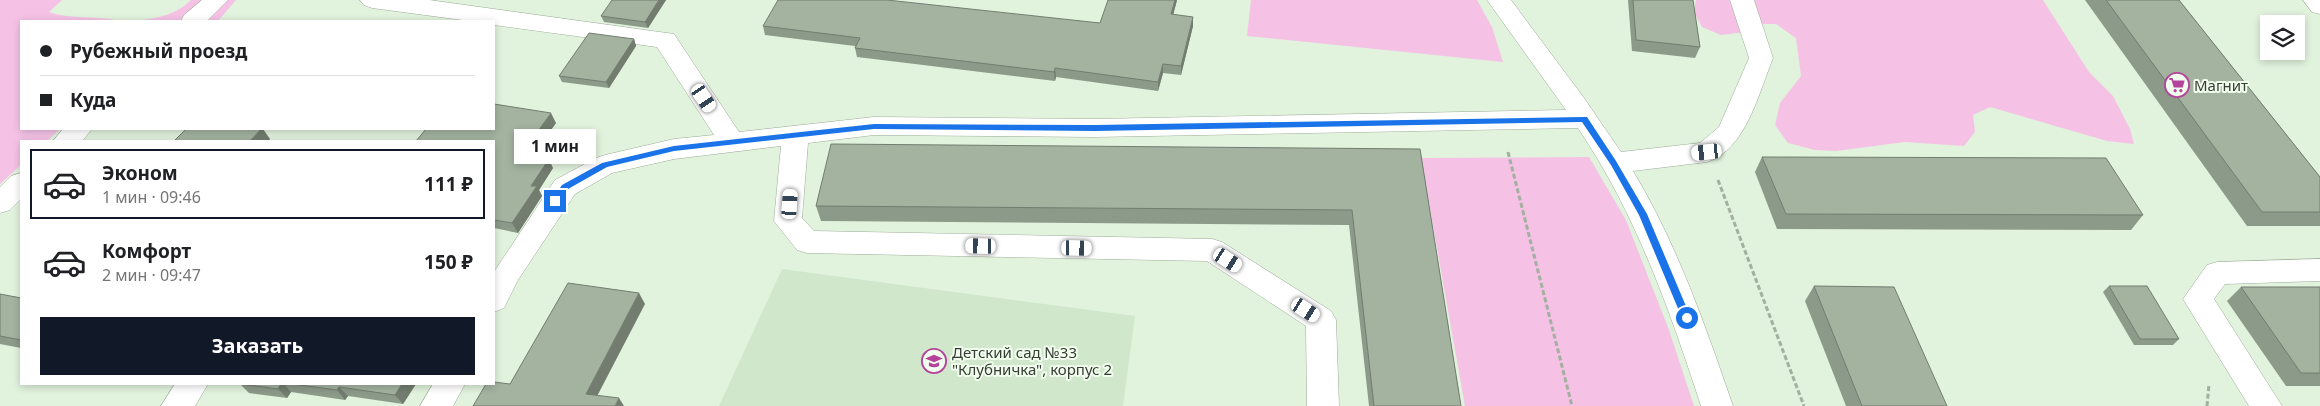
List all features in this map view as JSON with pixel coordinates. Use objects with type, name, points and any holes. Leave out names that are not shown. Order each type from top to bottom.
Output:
[{"type":"street","points":[[195,20],[216,0]]},
{"type":"street","points":[[372,0],[665,40],[733,143]]},
{"type":"street","points":[[1499,0],[1614,163],[1643,214],[1681,301],[1717,406]]},
{"type":"street","points":[[1614,163],[1707,152],[1730,132],[1761,58],[1742,0]]},
{"type":"street","points":[[2315,0],[2320,6]]},
{"type":"street","points":[[495,298],[507,274],[565,187],[605,165],[674,148],[795,137],[874,126],[1095,128],[1584,119]]},
{"type":"street","points":[[67,140],[78,130]]},
{"type":"street","points":[[795,137],[788,221],[807,242],[1212,250],[1321,320],[1324,406]]},
{"type":"street","points":[[0,203],[20,184]]},
{"type":"street","points":[[2266,406],[2198,299],[2217,273],[2320,270]]},
{"type":"street","points":[[177,406],[192,385]]},
{"type":"street","points":[[436,406],[449,385]]},
{"type":"path","points":[[1500,121],[1572,406]]},
{"type":"path","points":[[1707,152],[1804,406]]},
{"type":"shaded area","points":[[0,0],[62,0],[49,12],[66,16],[114,20],[20,20],[20,130],[59,130],[48,140],[20,140],[20,166],[0,184]]},
{"type":"shaded area","points":[[191,0],[236,0],[219,20],[143,20],[169,14]]},
{"type":"shaded area","points":[[1251,0],[1477,0],[1492,27],[1503,62],[1247,36]]},
{"type":"shaded area","points":[[1696,0],[2043,0],[2089,72],[2113,96],[2130,129],[2134,144],[2107,141],[1990,107],[1973,115],[1975,132],[1964,146],[1905,142],[1836,151],[1815,150],[1788,143],[1775,125],[1780,103],[1801,76],[1796,38],[1776,24],[1758,24],[1745,32],[1721,35],[1702,27],[1694,12]]},
{"type":"shaded area","points":[[1589,157],[1626,220],[1669,330],[1694,406],[1465,406],[1421,158]]},
{"type":"shaded area","name":"Детский сад №33 \"Клубничка\", корпус 2","points":[[782,269],[1135,316],[1123,406],[719,406]]},
{"type":"building","points":[[612,0],[659,0],[645,22],[601,16]]},
{"type":"building","points":[[778,0],[887,0],[1100,23],[1108,0],[1175,0],[1171,14],[1193,17],[1181,66],[1163,64],[1158,82],[1055,68],[1054,72],[855,48],[860,38],[763,26]]},
{"type":"building","points":[[1633,0],[1693,0],[1700,47],[1636,40]]},
{"type":"building","points":[[2106,0],[2179,0],[2320,177],[2320,212],[2262,212]]},
{"type":"building","points":[[589,33],[634,39],[606,82],[559,76]]},
{"type":"building","points":[[495,104],[551,113],[520,156],[549,159],[531,186],[537,186],[512,223],[495,220],[495,140],[417,140],[425,130],[495,130]]},
{"type":"building","points":[[185,130],[260,130],[251,140],[175,140]]},
{"type":"building","points":[[831,144],[1420,149],[1461,406],[1374,406],[1352,210],[816,206]]},
{"type":"building","points":[[1762,157],[2106,158],[2143,215],[1786,214]]},
{"type":"building","points":[[568,283],[639,293],[586,394],[619,398],[615,406],[473,406],[485,385],[495,385],[495,382],[510,384]]},
{"type":"building","points":[[1814,286],[1894,287],[1947,406],[1862,406]]},
{"type":"building","points":[[2109,286],[2147,286],[2179,339],[2140,339]]},
{"type":"building","points":[[2241,287],[2320,287],[2320,373],[2301,373]]},
{"type":"building","points":[[0,294],[20,298],[20,340],[0,336]]},
{"type":"building","points":[[248,385],[280,385],[278,389]]},
{"type":"building","points":[[300,385],[401,385],[395,395],[339,387],[337,390]]},
{"type":"place","name":"Магнит","points":[[2177,85]]},
{"type":"place","name":"Детский сад №33 \"Клубничка\", корпус 2","points":[[934,361]]},
{"type":"route","points":[[555,201],[565,187],[605,165],[674,148],[795,137],[874,126],[1095,128],[1584,119],[1614,163],[1643,214],[1687,318]]}]
